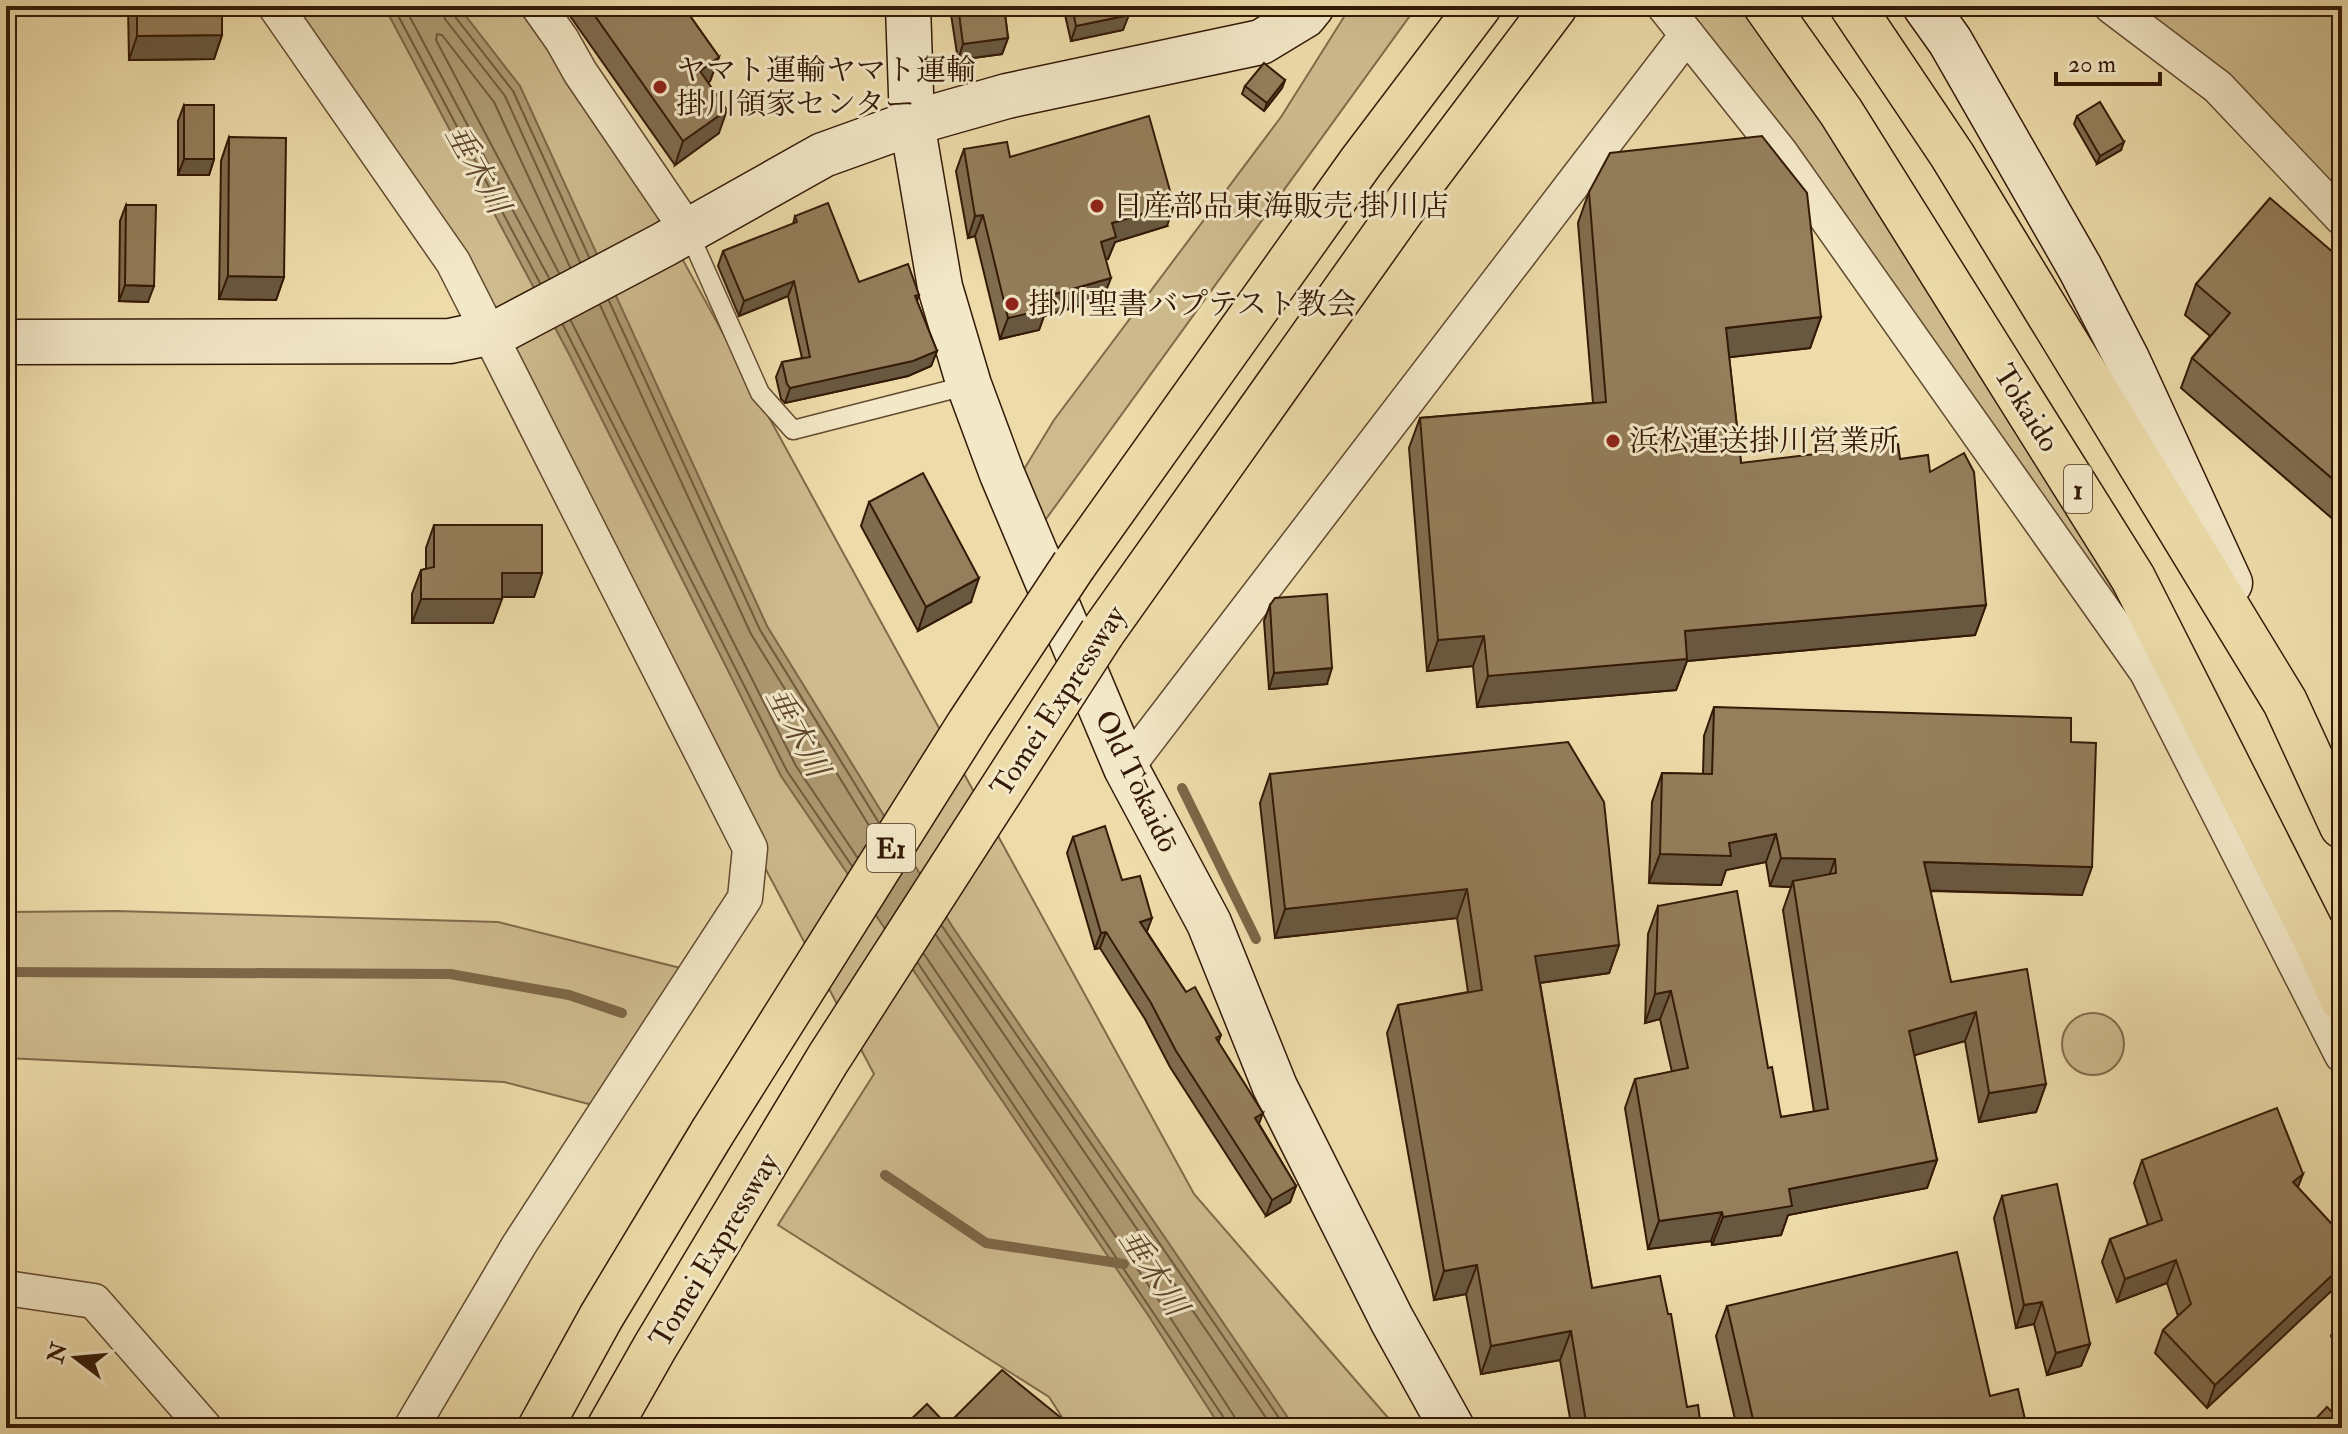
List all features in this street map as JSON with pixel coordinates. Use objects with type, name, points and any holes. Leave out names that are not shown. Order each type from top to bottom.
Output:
[{"type":"highway","name":"Tomei Expressway","points":[[533,1422],[969,724],[1074,565],[1361,162],[1479,6]]},
{"type":"highway","name":"Tomei Expressway","points":[[609,1428],[828,1059],[1102,633],[1400,212],[1555,6]]},
{"type":"highway","name":"Tokaido","points":[[1766,6],[1841,112],[2133,578],[2317,942],[2342,999]]},
{"type":"highway","name":"1","points":[[1852,6],[1952,155],[2285,702],[2342,826]]},
{"type":"street","points":[[275,6],[453,262],[495,331],[750,848],[745,898],[519,1245],[411,1428]]},
{"type":"street","points":[[538,6],[562,40],[675,238]]},
{"type":"street","name":"Old Tōkaidō","points":[[908,6],[912,123],[940,287],[969,385],[1002,474],[1126,768],[1209,923],[1275,1087],[1392,1320],[1452,1428]]},
{"type":"street","points":[[6,342],[450,341],[495,331],[675,238],[823,155],[912,123],[1007,96],[1261,42],[1304,16],[1312,6]]},
{"type":"street","points":[[1664,6],[1780,152],[2147,672],[2342,1055]]},
{"type":"street","points":[[1925,6],[1950,41],[2080,268],[2127,359],[2285,702]]},
{"type":"street","points":[[2111,6],[2218,87],[2342,218]]},
{"type":"street","points":[[1126,768],[1687,35]]},
{"type":"street","points":[[6,1288],[94,1301],[205,1428]]},
{"type":"lane","points":[[675,238],[760,393],[793,430],[969,385]]},
{"type":"lane","points":[[626,1428],[655,1347]]},
{"type":"shaded area","points":[[268,6],[535,6],[580,72],[1194,1194],[1397,1428],[1069,1428],[1049,1397],[778,1225],[874,1074],[623,599],[369,141]]},
{"type":"shaded area","points":[[1359,6],[1417,6],[1041,526],[1021,474],[1054,420],[1281,117],[1349,9]]},
{"type":"shaded area","points":[[1681,6],[1743,6],[1902,240],[2146,644]]},
{"type":"shaded area","points":[[2129,6],[2342,6],[2342,193],[2225,73]]},
{"type":"shaded area","points":[[116,911],[498,922],[696,972],[608,1109],[504,1082],[6,1058],[6,912]]},
{"type":"shaded area","points":[[2087,1013],[2099,1013],[2115,1022],[2122,1032],[2122,1056],[2115,1066],[2099,1075],[2087,1075],[2067,1061],[2062,1050],[2062,1038],[2076,1018]]},
{"type":"water","name":"垂木川","points":[[384,6],[458,6],[520,86],[767,626],[952,926],[1295,1428],[1221,1428],[1148,1315],[781,776],[569,354]]},
{"type":"building","points":[[137,6],[222,6],[222,35],[137,36]]},
{"type":"building","name":"ヤマト運輸ヤマト運輸 掛川領家センター","points":[[588,6],[683,6],[719,57],[700,71],[727,110],[683,141]]},
{"type":"building","points":[[958,6],[1004,6],[1008,38],[963,44]]},
{"type":"building","points":[[1072,6],[1127,6],[1129,15],[1076,26]]},
{"type":"building","points":[[1264,63],[1285,80],[1267,103],[1245,86]]},
{"type":"building","points":[[2100,102],[2124,142],[2100,156],[2077,116]]},
{"type":"building","points":[[184,105],[214,105],[214,159],[184,159]]},
{"type":"building","points":[[1149,116],[1174,205],[1112,223],[1116,237],[1101,242],[1111,278],[1044,297],[1047,309],[1008,318],[983,215],[975,216],[964,149],[1007,142],[1010,157]]},
{"type":"building","name":"浜松運送掛川営業所","points":[[1762,136],[1807,193],[1821,317],[1726,328],[1741,463],[1898,444],[1900,459],[1928,455],[1930,472],[1964,453],[1974,472],[1986,605],[1685,631],[1687,659],[1488,676],[1484,636],[1438,640],[1420,418],[1606,402],[1589,192],[1610,153]]},
{"type":"building","points":[[229,137],[286,138],[284,277],[228,276]]},
{"type":"building","points":[[2270,198],[2342,260],[2342,487],[2192,358],[2230,313],[2196,284]]},
{"type":"building","points":[[828,203],[859,282],[908,264],[919,295],[915,296],[937,351],[913,361],[790,388],[782,362],[810,357],[794,281],[744,301],[723,251],[797,222],[795,216]]},
{"type":"building","points":[[126,205],[156,205],[154,286],[125,285]]},
{"type":"building","points":[[923,473],[979,578],[926,607],[869,502]]},
{"type":"building","points":[[434,525],[542,525],[542,573],[502,573],[502,599],[421,599],[421,570],[434,567]]},
{"type":"building","points":[[1327,594],[1332,668],[1274,673],[1270,605],[1275,598]]},
{"type":"building","points":[[1714,707],[2071,718],[2071,742],[2096,743],[2092,867],[1924,862],[1951,982],[2027,969],[2046,1084],[1989,1093],[1976,1012],[1909,1031],[1937,1160],[1789,1189],[1792,1206],[1723,1217],[1722,1212],[1659,1221],[1635,1079],[1688,1068],[1671,991],[1655,994],[1658,906],[1737,891],[1768,1068],[1772,1067],[1781,1117],[1828,1109],[1793,881],[1836,873],[1835,859],[1781,858],[1776,834],[1729,843],[1731,856],[1660,854],[1662,773],[1712,774]]},
{"type":"building","points":[[1568,742],[1604,802],[1619,945],[1535,956],[1592,1288],[1660,1276],[1668,1314],[1671,1314],[1687,1407],[1698,1405],[1701,1428],[1546,1428],[1586,1422],[1571,1331],[1491,1346],[1477,1265],[1444,1271],[1398,1005],[1482,990],[1467,889],[1285,909],[1270,774]]},
{"type":"building","points":[[1105,826],[1122,880],[1140,876],[1152,918],[1140,922],[1186,992],[1195,987],[1221,1035],[1216,1038],[1263,1113],[1255,1118],[1296,1186],[1272,1200],[1176,1051],[1151,1003],[1106,932],[1101,933],[1073,837]]},
{"type":"building","points":[[2277,1108],[2303,1174],[2293,1182],[2342,1235],[2342,1266],[2215,1385],[2163,1330],[2191,1304],[2176,1260],[2125,1279],[2110,1239],[2162,1220],[2142,1160]]},
{"type":"building","points":[[2057,1184],[2090,1344],[2056,1353],[2042,1302],[2024,1305],[2002,1196]]},
{"type":"building","points":[[1957,1252],[1990,1396],[2018,1389],[2027,1428],[1755,1428],[1727,1306]]},
{"type":"building","points":[[1002,1370],[1060,1417],[1049,1428],[902,1428],[927,1404],[947,1425]]},
{"type":"building","points":[[2327,1407],[2342,1422],[2342,1428],[2307,1428]]},
{"type":"waterway","points":[[1182,788],[1256,939]]},
{"type":"waterway","points":[[6,972],[450,974],[569,995],[622,1013]]},
{"type":"waterway","name":"垂木川","points":[[885,1175],[986,1243],[1124,1264]]},
{"type":"place","name":"ヤマト運輸ヤマト運輸 掛川領家センター","points":[[660,87]]},
{"type":"place","name":"日産部品東海販売 掛川店","points":[[1097,206]]},
{"type":"place","name":"掛川聖書バプテスト教会","points":[[1012,304]]},
{"type":"place","name":"浜松運送掛川営業所","points":[[1613,441]]}]
